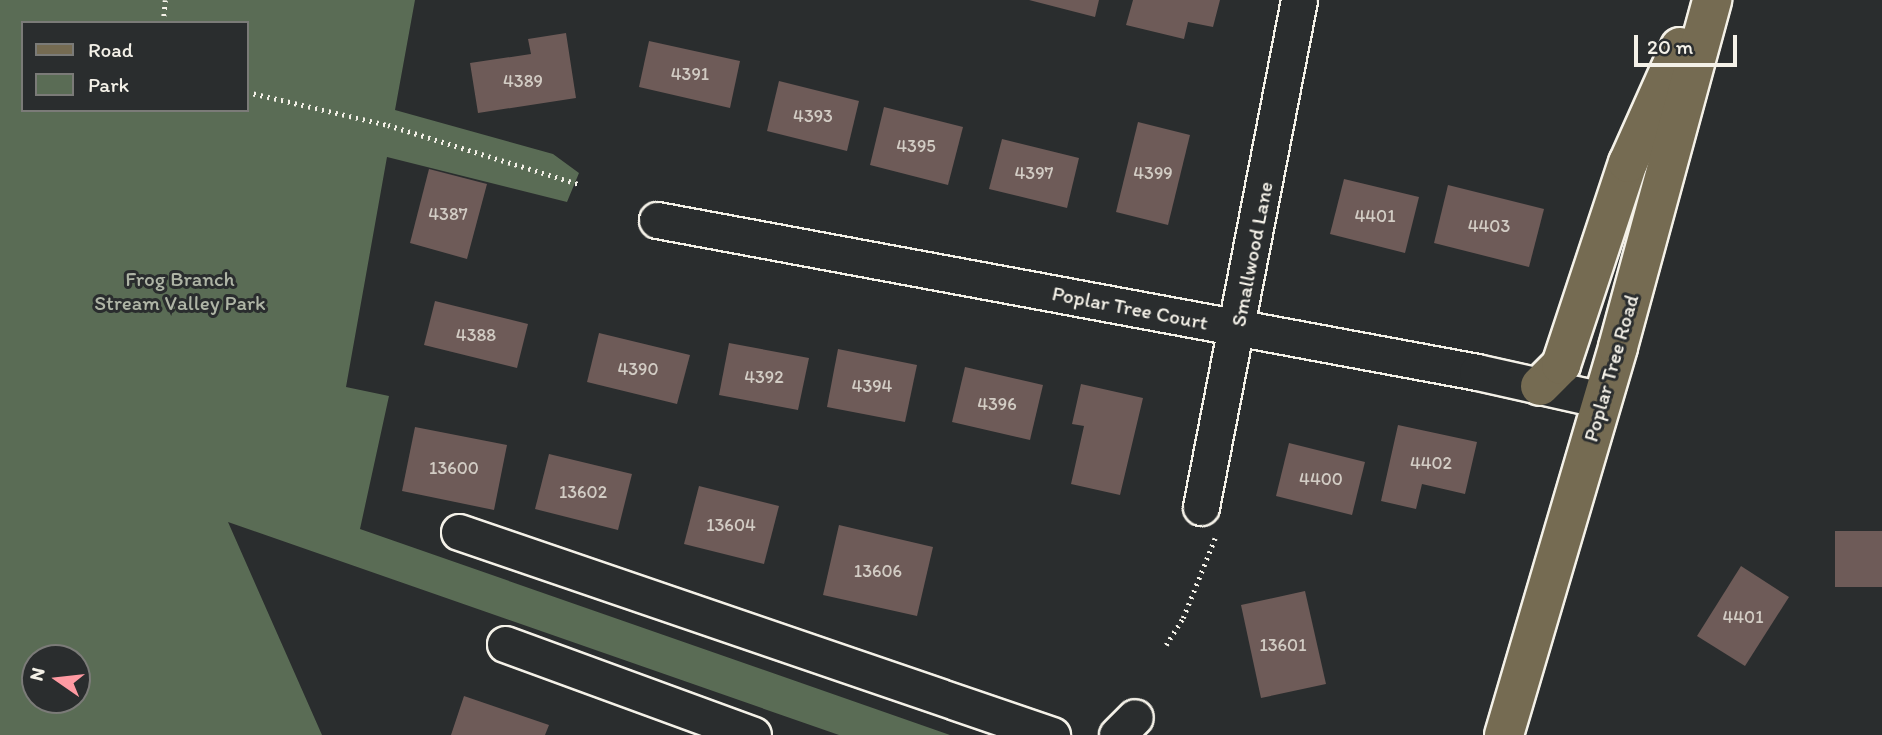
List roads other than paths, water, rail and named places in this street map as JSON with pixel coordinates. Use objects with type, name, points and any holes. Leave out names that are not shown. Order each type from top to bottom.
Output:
[{"type":"main road","points":[[1540,386],[1561,365],[1628,163],[1701,0]]},
{"type":"main road","name":"Poplar Tree Road","points":[[1504,735],[1602,400],[1712,0]]},
{"type":"street","name":"Smallwood Lane","points":[[1210,517],[1238,328],[1299,0]]},
{"type":"street","name":"Poplar Tree Court","points":[[657,220],[1238,328],[1602,400]]},
{"type":"street","points":[[459,532],[1052,735]]},
{"type":"street","points":[[505,644],[753,735]]},
{"type":"park label","name":"Frog Branch Stream Valley Park","points":[[180,291]]}]
